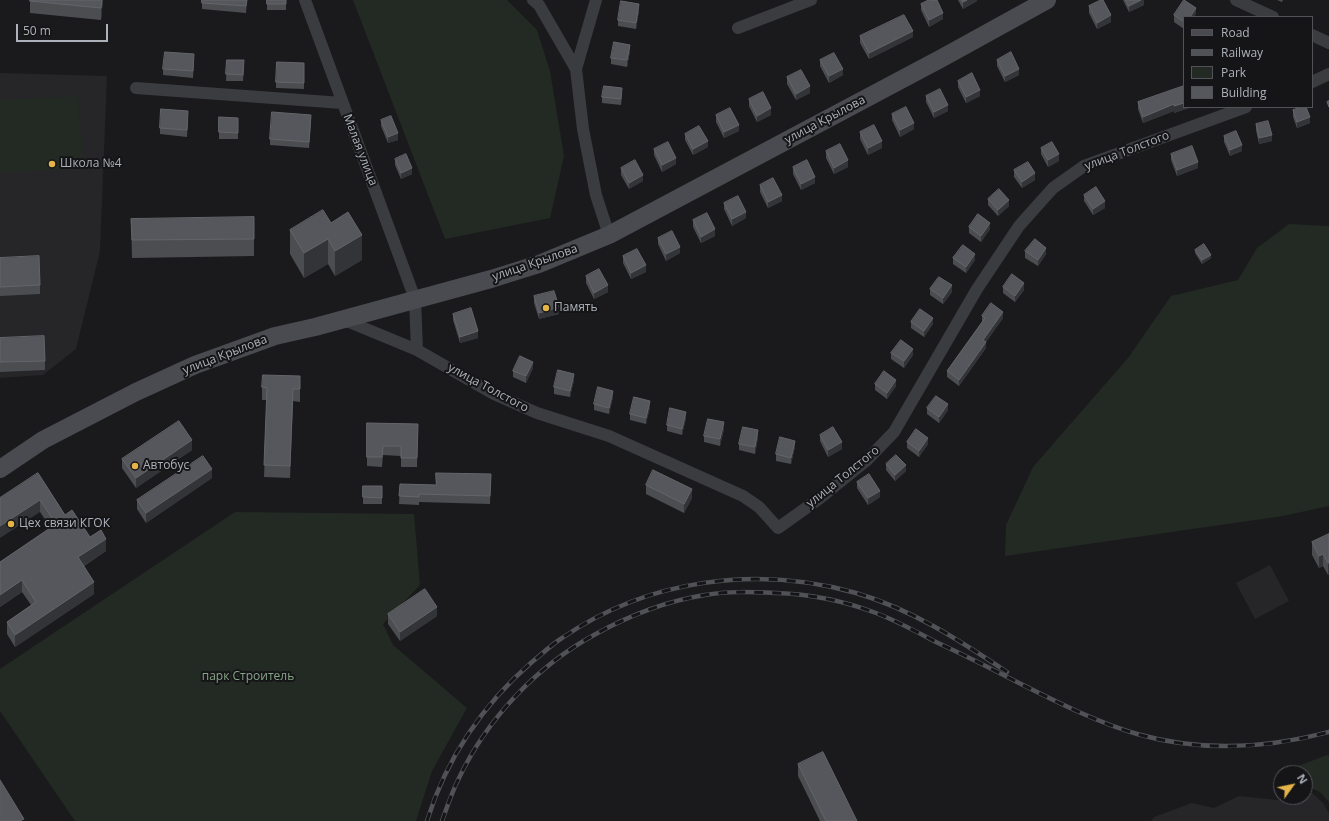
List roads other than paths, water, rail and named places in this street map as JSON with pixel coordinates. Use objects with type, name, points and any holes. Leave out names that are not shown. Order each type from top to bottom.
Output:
[{"type":"main road","name":"улица Крылова","points":[[0,469],[43,440],[136,392],[195,365],[275,336],[539,264],[609,235],[1047,0]]},
{"type":"street","name":"Малая улица","points":[[305,0],[415,299],[417,350]]},
{"type":"street","points":[[533,0],[539,5],[576,69]]},
{"type":"street","points":[[596,0],[576,69],[583,129],[595,188],[609,235]]},
{"type":"street","points":[[738,28],[811,0]]},
{"type":"street","points":[[1236,0],[1271,16]]},
{"type":"street","points":[[1313,35],[1329,43]]},
{"type":"street","points":[[1313,82],[1329,74]]},
{"type":"street","points":[[136,88],[342,103]]},
{"type":"street","name":"улица Толстого","points":[[341,319],[417,350],[494,394],[537,413],[609,436],[743,496],[759,506],[778,528],[820,498],[867,460],[894,432],[977,289],[1019,226],[1053,188],[1084,166],[1243,108]]},
{"type":"railway","points":[[427,821],[445,776],[468,734],[482,714],[514,678],[562,638],[595,618],[630,602],[667,590],[704,583],[742,579],[780,580],[818,584],[856,593],[896,608],[934,626],[1007,672]]},
{"type":"railway","points":[[442,821],[459,778],[484,735],[516,696],[553,662],[594,635],[648,610],[676,601],[731,592],[802,595],[827,599],[864,609],[899,623],[1077,711],[1107,724],[1161,740],[1209,746],[1257,745],[1305,738],[1329,732]]},
{"type":"place","name":"Школа №4","points":[[52,164]]},
{"type":"place","name":"Память","points":[[546,308]]},
{"type":"place","name":"Автобус","points":[[135,466]]},
{"type":"place","name":"Цех связи КГОК","points":[[11,524]]},
{"type":"park label","name":"парк Строитель","points":[[248,677]]}]
